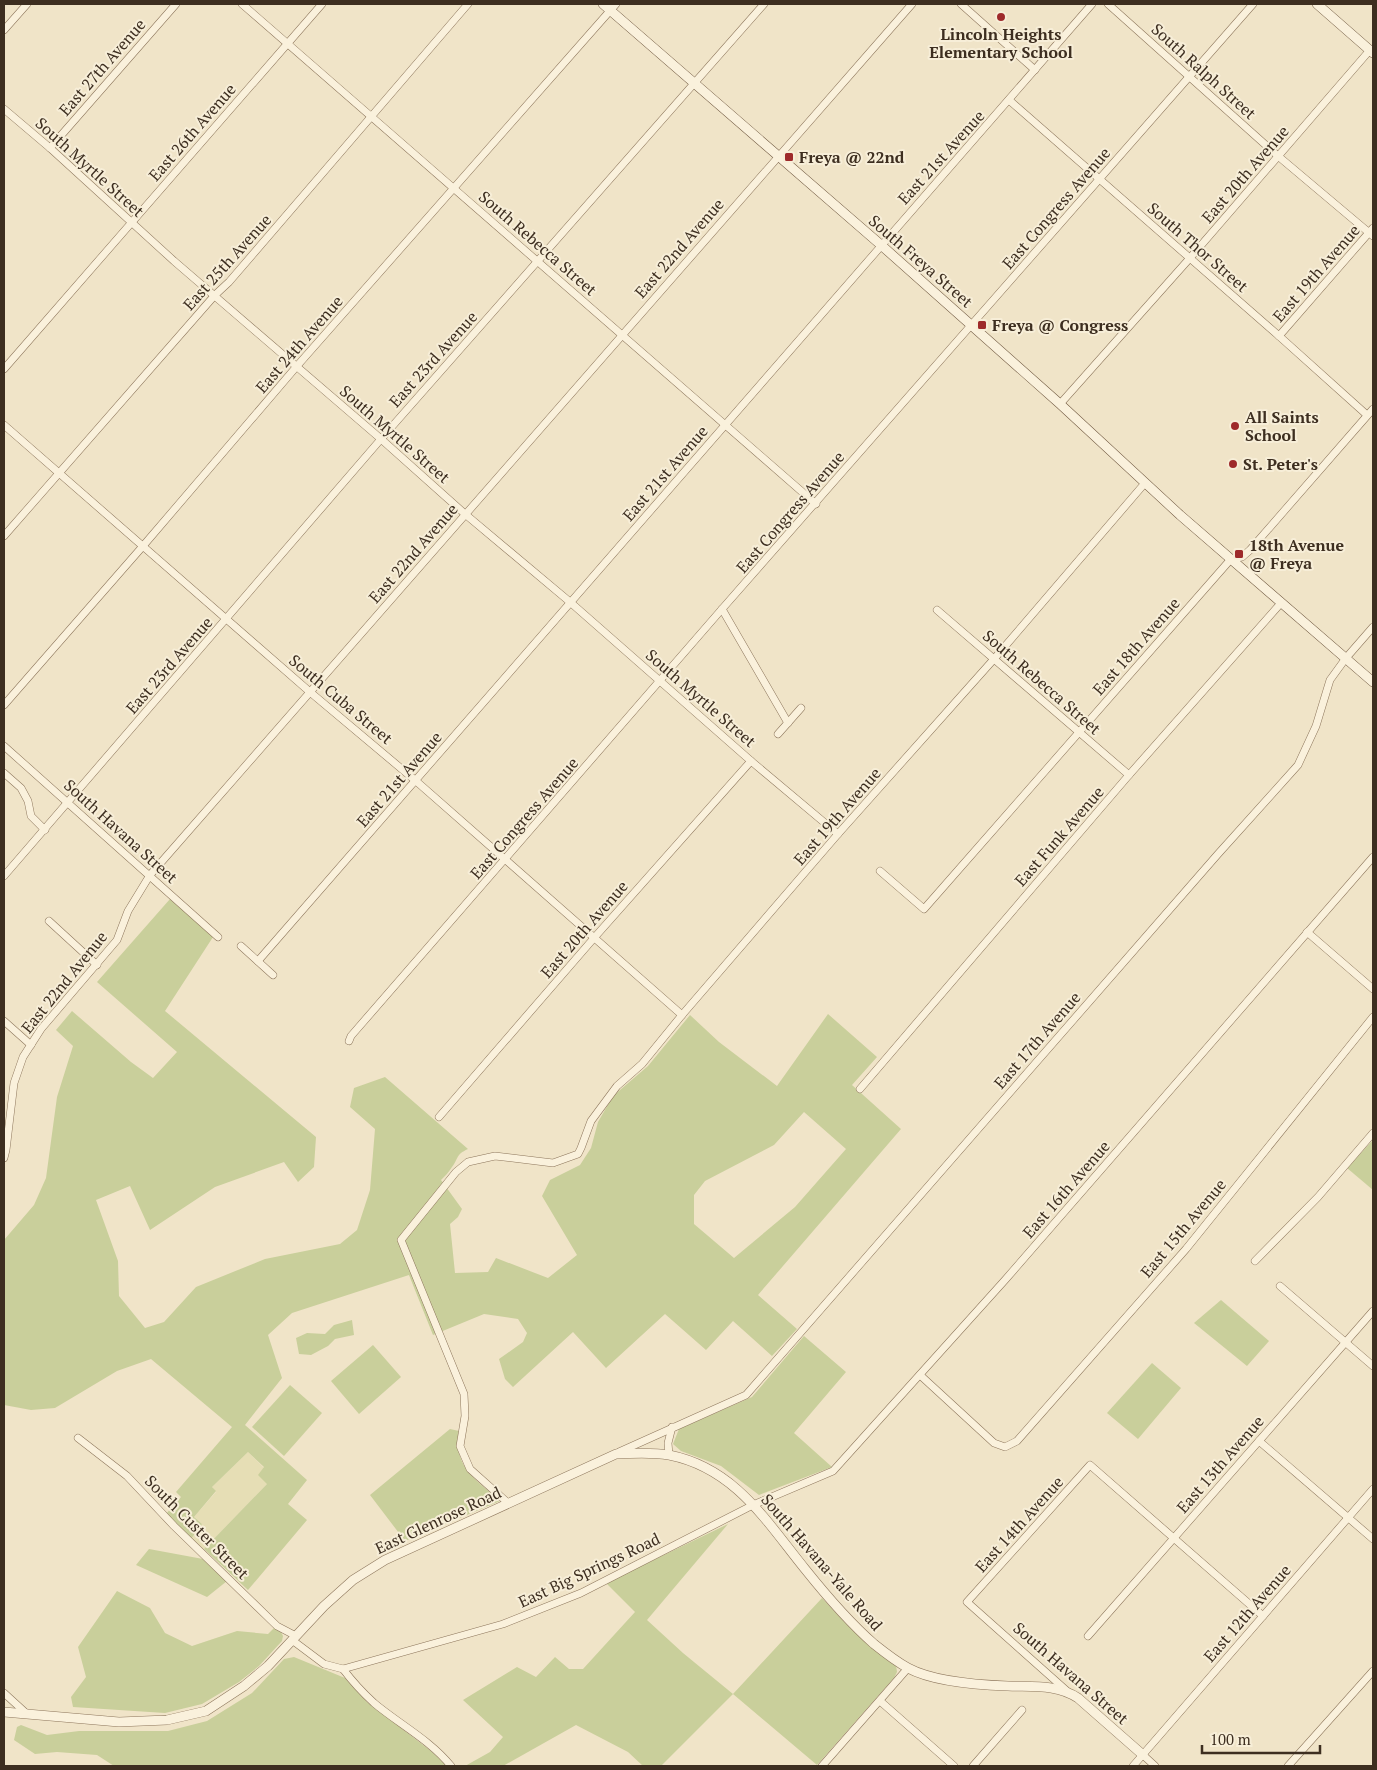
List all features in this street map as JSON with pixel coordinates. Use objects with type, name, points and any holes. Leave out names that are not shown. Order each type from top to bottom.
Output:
[{"type":"street","points":[[4,30],[27,4]]},
{"type":"street","name":"East 27th Avenue","points":[[50,148],[176,4]]},
{"type":"street","name":"South Rebecca Street","points":[[242,4],[816,504]]},
{"type":"street","name":"East 26th Avenue","points":[[4,369],[322,4]]},
{"type":"street","name":"East 25th Avenue","points":[[4,536],[215,295],[229,282],[468,4]]},
{"type":"street","name":"East 23rd Avenue","points":[[4,876],[381,439],[764,4]]},
{"type":"street","name":"East 22nd Avenue","points":[[4,1158],[7,1117],[14,1083],[23,1057],[41,1030],[98,965],[117,940],[128,911],[150,875],[912,4]]},
{"type":"street","points":[[961,4],[1035,70]]},
{"type":"street","name":"East 21st Avenue","points":[[258,961],[1092,4]]},
{"type":"street","name":"South Ralph Street","points":[[1108,4],[1278,156],[1372,232]]},
{"type":"street","name":"East Congress Avenue","points":[[349,1041],[351,1036],[722,610],[1253,4]]},
{"type":"street","points":[[1318,4],[1371,52]]},
{"type":"street","name":"South Freya Street","points":[[610,6],[694,83],[972,325],[1145,483],[1373,682]]},
{"type":"street","name":"East 24th Avenue","points":[[4,705],[297,366],[454,189],[610,6]]},
{"type":"street","name":"East 20th Avenue","points":[[1060,404],[1371,52]]},
{"type":"street","name":"South Thor Street","points":[[1009,100],[1368,416]]},
{"type":"street","name":"South Myrtle Street","points":[[4,109],[464,514],[570,602],[751,761],[838,834]]},
{"type":"street","name":"East 19th Avenue","points":[[1279,336],[1372,232]]},
{"type":"street","name":"East 18th Avenue","points":[[880,871],[924,909],[1231,558],[1242,557],[1250,550],[1373,409]]},
{"type":"street","name":"South Cuba Street","points":[[4,425],[310,692],[416,781],[682,1015]]},
{"type":"street","name":"East 19th Avenue","points":[[508,1503],[470,1469],[460,1446],[465,1416],[464,1394],[401,1240],[456,1172],[468,1162],[496,1156],[553,1163],[578,1154],[591,1121],[617,1086],[642,1064],[838,834],[994,659],[1145,483]]},
{"type":"street","name":"East Funk Avenue","points":[[860,1089],[1129,775],[1281,602]]},
{"type":"street","points":[[722,610],[788,723]]},
{"type":"street","name":"South Rebecca Street","points":[[937,610],[1129,775]]},
{"type":"street","name":"East 17th Avenue","points":[[616,1454],[746,1395],[1298,765],[1316,726],[1330,680],[1373,627]]},
{"type":"street","points":[[778,734],[801,708]]},
{"type":"street","name":"South Havana Street","points":[[4,746],[218,937]]},
{"type":"street","name":"East 20th Avenue","points":[[439,1117],[751,761]]},
{"type":"street","points":[[4,773],[21,788],[28,801],[31,816],[44,830]]},
{"type":"street","name":"East 16th Avenue","points":[[754,1505],[833,1471],[1091,1182],[1373,857]]},
{"type":"street","points":[[49,921],[98,965]]},
{"type":"street","points":[[1307,932],[1373,989]]},
{"type":"street","points":[[241,946],[273,975]]},
{"type":"street","name":"East 15th Avenue","points":[[920,1375],[994,1443],[1005,1447],[1017,1441],[1186,1249],[1373,1017]]},
{"type":"street","points":[[4,1021],[31,1044]]},
{"type":"street","points":[[1255,1261],[1318,1197],[1373,1133]]},
{"type":"street","points":[[1280,1286],[1373,1366]]},
{"type":"street","name":"East 13th Avenue","points":[[1088,1636],[1373,1311]]},
{"type":"street","points":[[669,1455],[668,1443],[672,1427]]},
{"type":"street","name":"South Custer Street","points":[[78,1438],[127,1476],[174,1526],[277,1626],[294,1638]]},
{"type":"street","points":[[1259,1441],[1373,1539]]},
{"type":"street","name":"East Glenrose Road","points":[[4,1712],[119,1722],[167,1720],[206,1711],[244,1686],[268,1666],[324,1606],[353,1580],[385,1560],[616,1454]]},
{"type":"street","name":"South Havana-Yale Road","points":[[616,1454],[669,1455],[690,1461],[727,1480],[754,1505],[805,1569],[850,1620],[874,1644],[908,1668],[934,1677],[980,1685],[1052,1687],[1068,1692]]},
{"type":"street","name":"East 14th Avenue","points":[[967,1602],[1090,1465],[1174,1537]]},
{"type":"street","name":"East 12th Avenue","points":[[1143,1755],[1373,1489]]},
{"type":"street","name":"East Big Springs Road","points":[[343,1668],[503,1624],[581,1592],[754,1505]]},
{"type":"street","points":[[1174,1537],[1263,1616]]},
{"type":"street","name":"South Havana Street","points":[[967,1602],[1155,1766]]},
{"type":"street","points":[[294,1638],[324,1664],[343,1668],[353,1682],[374,1703],[442,1754],[451,1766]]},
{"type":"street","points":[[822,1766],[908,1668]]},
{"type":"street","points":[[1288,1766],[1373,1671]]},
{"type":"street","points":[[4,1693],[27,1714]]},
{"type":"street","points":[[880,1701],[954,1766]]},
{"type":"street","points":[[973,1766],[1022,1710]]},
{"type":"street","points":[[1133,1766],[1143,1755]]},
{"type":"shaded area","points":[[248,1452],[264,1468],[267,1484],[204,1549],[191,1539],[202,1524],[194,1517],[216,1492],[212,1487]]},
{"type":"green space","points":[[170,899],[213,937],[165,1011],[316,1137],[314,1167],[298,1182],[284,1162],[215,1187],[150,1230],[130,1186],[96,1200],[118,1261],[119,1296],[145,1328],[164,1322],[196,1287],[265,1259],[340,1244],[357,1230],[370,1190],[375,1129],[350,1107],[354,1088],[385,1077],[468,1149],[459,1155],[450,1171],[441,1180],[462,1209],[458,1217],[450,1224],[455,1273],[488,1272],[496,1258],[548,1278],[577,1255],[542,1196],[550,1180],[580,1165],[591,1148],[598,1122],[613,1096],[648,1066],[690,1015],[719,1042],[777,1086],[828,1014],[877,1057],[852,1085],[901,1129],[758,1295],[797,1329],[772,1356],[733,1321],[706,1350],[665,1314],[606,1368],[573,1332],[513,1387],[505,1379],[499,1359],[523,1342],[527,1333],[518,1319],[484,1314],[433,1335],[409,1275],[292,1313],[268,1335],[282,1378],[245,1425],[307,1480],[288,1504],[307,1520],[248,1590],[204,1549],[267,1484],[258,1475],[264,1467],[248,1452],[212,1487],[216,1491],[194,1517],[202,1524],[191,1539],[166,1514],[181,1497],[176,1492],[232,1427],[151,1359],[117,1371],[55,1408],[31,1410],[4,1405],[4,1240],[34,1205],[46,1178],[57,1097],[73,1046],[56,1030],[72,1011],[131,1062],[153,1078],[177,1052],[97,982]],"holes":[[[804,1112],[846,1149],[795,1207],[734,1258],[694,1224],[694,1195],[705,1181],[774,1145]]]},
{"type":"green space","points":[[1373,1140],[1373,1190],[1347,1168]]},
{"type":"green space","points":[[1221,1300],[1269,1341],[1247,1366],[1194,1323]]},
{"type":"green space","points":[[352,1320],[354,1335],[335,1339],[328,1346],[311,1355],[299,1354],[296,1338],[307,1333],[325,1334],[334,1325]]},
{"type":"green space","points":[[804,1336],[846,1372],[794,1433],[832,1467],[759,1495],[721,1466],[681,1451],[673,1444],[679,1429],[752,1397]]},
{"type":"green space","points":[[373,1345],[401,1377],[359,1414],[331,1381]]},
{"type":"green space","points":[[1152,1363],[1181,1388],[1138,1439],[1107,1413]]},
{"type":"green space","points":[[290,1385],[322,1413],[284,1456],[252,1427]]},
{"type":"green space","points":[[450,1429],[459,1431],[459,1454],[468,1472],[500,1501],[405,1541],[370,1495]]},
{"type":"green space","points":[[728,1524],[647,1620],[683,1653],[733,1694],[661,1766],[643,1766],[628,1752],[576,1725],[503,1766],[465,1766],[490,1752],[503,1737],[463,1700],[517,1667],[536,1677],[555,1657],[569,1669],[583,1669],[635,1612],[606,1583]]},
{"type":"green space","points":[[149,1549],[203,1559],[227,1581],[207,1597],[136,1565]]},
{"type":"green space","points":[[117,1591],[150,1608],[165,1633],[192,1646],[237,1631],[268,1634],[275,1627],[283,1636],[282,1641],[259,1666],[239,1682],[202,1704],[165,1713],[73,1707],[71,1697],[86,1677],[78,1647]]},
{"type":"green space","points":[[822,1598],[852,1630],[896,1665],[897,1672],[894,1678],[817,1765],[733,1694]]},
{"type":"green space","points":[[294,1657],[345,1678],[367,1702],[431,1751],[447,1766],[114,1766],[97,1755],[57,1752],[35,1754],[14,1740],[17,1727],[21,1725],[47,1735],[79,1731],[168,1731],[207,1721],[252,1693],[284,1659]]},
{"type":"place","name":"Lincoln Heights Elementary School","points":[[1001,17]]},
{"type":"place","name":"Freya @ 22nd","points":[[789,157]]},
{"type":"place","name":"Freya @ Congress","points":[[982,325]]},
{"type":"place","name":"All Saints School","points":[[1235,426]]},
{"type":"place","name":"St. Peter's","points":[[1233,464]]},
{"type":"place","name":"18th Avenue @ Freya","points":[[1239,554]]}]
